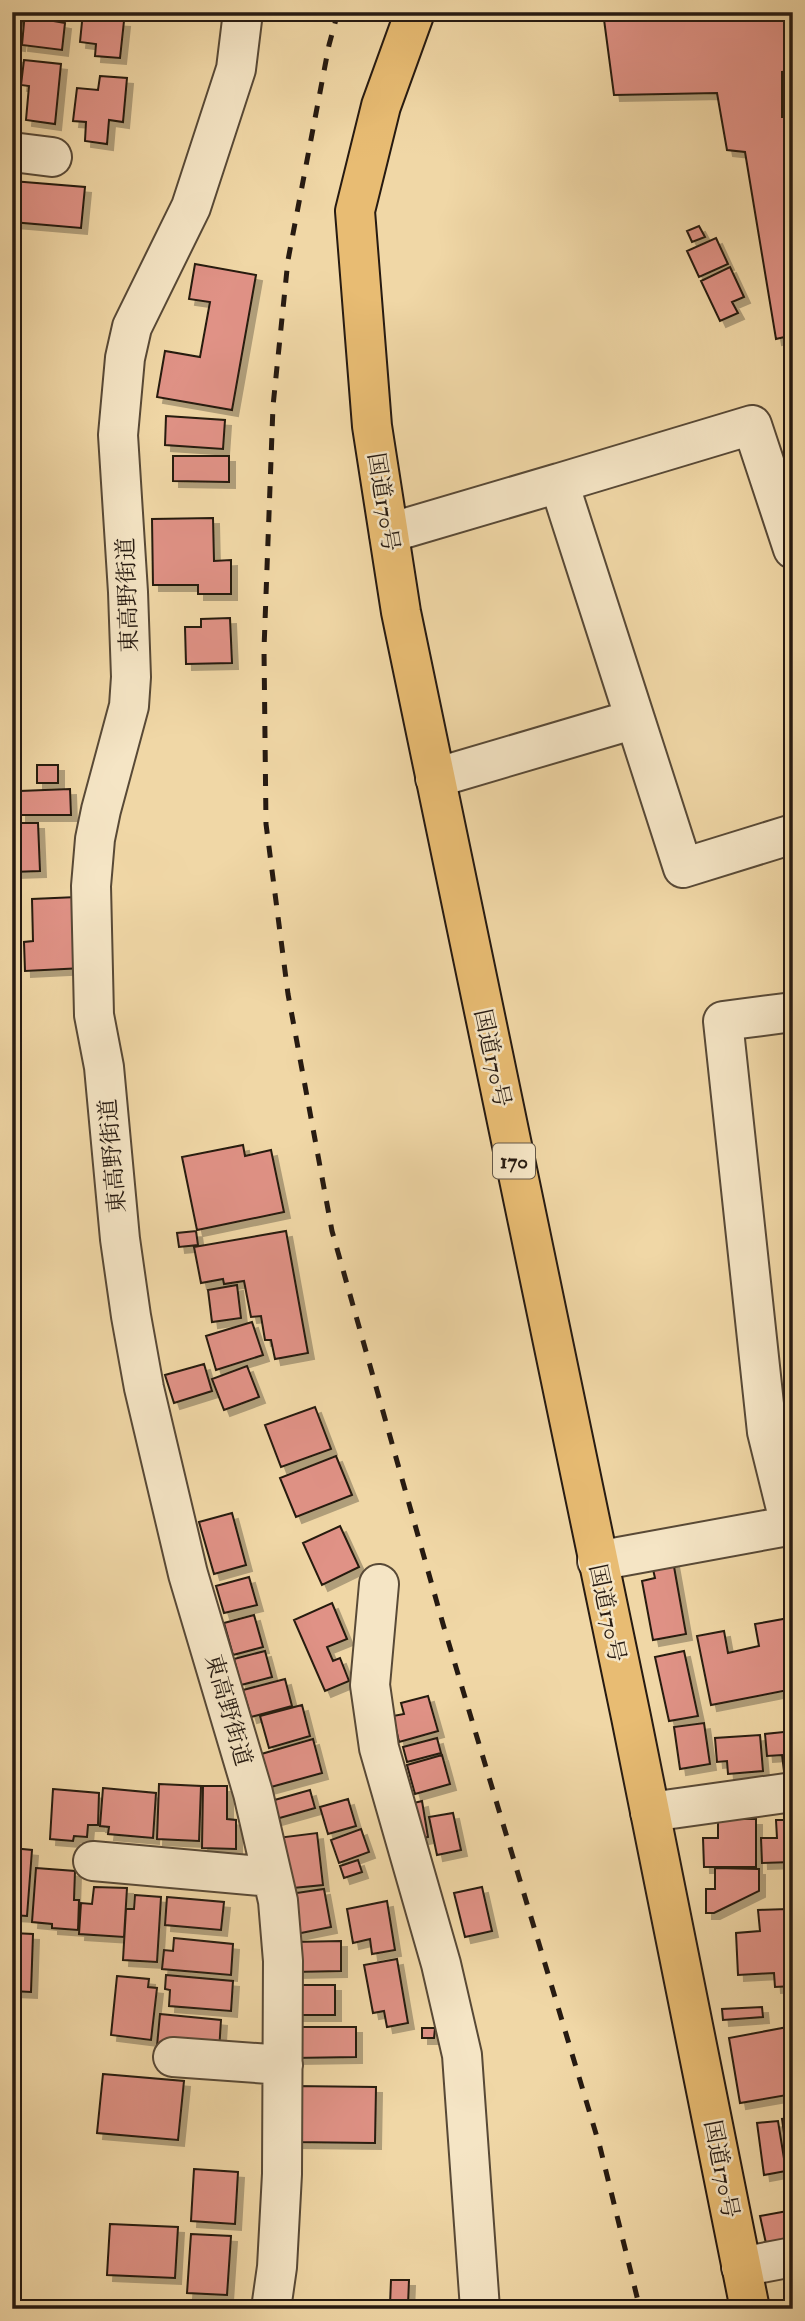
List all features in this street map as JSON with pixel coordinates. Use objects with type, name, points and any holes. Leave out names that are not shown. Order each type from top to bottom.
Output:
[{"type":"highway","name":"国道170号","points":[[415,12],[381,107],[355,211],[372,426],[401,612],[650,1812],[750,2309]]},
{"type":"street","name":"東高野街道","points":[[243,12],[236,69],[191,207],[132,327],[125,358],[118,435],[125,543],[129,706],[97,829],[91,899],[94,1015],[104,1067],[120,1239],[144,1388],[188,1574],[253,1793],[278,1901],[283,1961],[282,2174],[277,2267],[271,2309]]},
{"type":"street","points":[[12,152],[52,157]]},
{"type":"street","points":[[388,533],[752,425],[793,549]]},
{"type":"street","points":[[559,483],[683,868],[793,834]]},
{"type":"street","points":[[435,778],[635,719]]},
{"type":"street","points":[[597,1561],[791,1525],[766,1432],[723,1021],[793,1012]]},
{"type":"street","points":[[379,1584],[370,1685],[373,1714],[379,1748],[441,1964],[463,2055],[480,2309]]},
{"type":"street","points":[[650,1812],[793,1793]]},
{"type":"street","points":[[93,1861],[271,1877]]},
{"type":"street","points":[[173,2057],[283,2065]]},
{"type":"street","points":[[741,2267],[793,2257]]},
{"type":"building","points":[[12,12],[23,12],[19,45],[12,44]]},
{"type":"building","points":[[25,12],[54,12],[53,21],[65,23],[62,50],[22,45]]},
{"type":"building","points":[[83,12],[109,12],[108,20],[124,21],[120,58],[95,56],[96,44],[80,42]]},
{"type":"building","points":[[603,12],[793,12],[793,71],[782,72],[782,117],[793,117],[793,335],[776,339],[745,152],[727,150],[717,93],[614,95]]},
{"type":"building","points":[[12,57],[16,57],[12,94]]},
{"type":"building","points":[[24,60],[61,64],[55,124],[26,120],[29,86],[21,85]]},
{"type":"building","points":[[100,76],[127,78],[123,122],[109,120],[107,144],[85,141],[86,122],[73,121],[77,88],[98,90]]},
{"type":"building","points":[[12,181],[85,187],[81,228],[12,222]]},
{"type":"building","points":[[699,226],[705,237],[692,242],[687,231]]},
{"type":"building","points":[[716,238],[728,264],[699,277],[687,251]]},
{"type":"building","points":[[195,264],[256,275],[232,410],[157,397],[165,351],[200,357],[210,302],[189,299]]},
{"type":"building","points":[[730,267],[744,297],[732,302],[738,313],[720,321],[701,281]]},
{"type":"building","points":[[166,416],[225,420],[223,449],[165,445]]},
{"type":"building","points":[[173,456],[229,456],[229,482],[173,481]]},
{"type":"building","points":[[213,518],[214,561],[231,560],[231,594],[198,594],[198,585],[153,585],[152,519]]},
{"type":"building","points":[[230,618],[232,663],[186,664],[185,627],[201,627],[201,619]]},
{"type":"building","points":[[37,765],[58,765],[58,783],[37,783]]},
{"type":"building","points":[[70,789],[71,815],[20,815],[20,791]]},
{"type":"building","points":[[12,823],[38,823],[40,871],[12,872]]},
{"type":"building","points":[[77,897],[83,968],[25,971],[24,942],[33,941],[32,899]]},
{"type":"building","points":[[243,1145],[245,1156],[271,1150],[284,1212],[197,1230],[182,1157]]},
{"type":"building","points":[[196,1231],[198,1245],[179,1247],[177,1233]]},
{"type":"building","points":[[286,1231],[308,1353],[275,1359],[271,1340],[265,1340],[261,1316],[251,1317],[244,1281],[224,1284],[223,1279],[201,1283],[194,1247]]},
{"type":"building","points":[[237,1285],[241,1318],[212,1322],[208,1290]]},
{"type":"building","points":[[252,1322],[263,1355],[216,1370],[206,1336]]},
{"type":"building","points":[[204,1364],[212,1391],[174,1403],[165,1375]]},
{"type":"building","points":[[247,1366],[259,1397],[224,1410],[212,1379]]},
{"type":"building","points":[[315,1407],[331,1449],[281,1467],[265,1425]]},
{"type":"building","points":[[336,1456],[352,1495],[296,1517],[280,1478]]},
{"type":"building","points":[[232,1513],[246,1565],[214,1574],[199,1522]]},
{"type":"building","points":[[340,1526],[359,1567],[322,1585],[303,1543]]},
{"type":"building","points":[[673,1561],[686,1634],[653,1640],[642,1581],[655,1578],[652,1565]]},
{"type":"building","points":[[249,1577],[257,1605],[224,1613],[216,1586]]},
{"type":"building","points":[[332,1603],[347,1639],[327,1647],[333,1661],[340,1658],[349,1681],[325,1691],[294,1620]]},
{"type":"building","points":[[254,1615],[263,1647],[233,1655],[224,1623]]},
{"type":"building","points":[[789,1618],[793,1637],[793,1689],[711,1705],[697,1636],[724,1631],[728,1653],[759,1646],[755,1624]]},
{"type":"building","points":[[265,1651],[272,1677],[241,1685],[234,1659]]},
{"type":"building","points":[[684,1651],[698,1716],[669,1721],[655,1657]]},
{"type":"building","points":[[285,1679],[292,1706],[251,1717],[243,1690]]},
{"type":"building","points":[[428,1696],[438,1731],[399,1742],[393,1716],[404,1714],[401,1703]]},
{"type":"building","points":[[302,1705],[310,1736],[269,1748],[260,1716]]},
{"type":"building","points":[[704,1723],[710,1764],[680,1769],[674,1727]]},
{"type":"building","points":[[793,1731],[793,1770],[784,1771],[782,1755],[767,1756],[765,1734]]},
{"type":"building","points":[[760,1735],[763,1771],[728,1774],[727,1761],[717,1762],[715,1738]]},
{"type":"building","points":[[437,1738],[441,1753],[407,1762],[403,1747]]},
{"type":"building","points":[[313,1739],[322,1773],[260,1790],[251,1757]]},
{"type":"building","points":[[442,1755],[450,1784],[415,1794],[407,1765]]},
{"type":"building","points":[[159,1784],[201,1786],[199,1841],[157,1839]]},
{"type":"building","points":[[203,1786],[227,1786],[227,1819],[236,1820],[236,1849],[202,1848]]},
{"type":"building","points":[[103,1788],[156,1793],[153,1838],[108,1834],[109,1827],[100,1826]]},
{"type":"building","points":[[53,1789],[99,1793],[98,1825],[88,1825],[87,1837],[74,1836],[73,1841],[50,1839]]},
{"type":"building","points":[[310,1790],[315,1808],[276,1819],[271,1801]]},
{"type":"building","points":[[348,1799],[356,1826],[328,1834],[320,1807]]},
{"type":"building","points":[[422,1801],[428,1837],[413,1840],[406,1805]]},
{"type":"building","points":[[453,1813],[461,1850],[437,1855],[429,1817]]},
{"type":"building","points":[[718,1819],[756,1819],[756,1867],[704,1867],[703,1838],[718,1838]]},
{"type":"building","points":[[776,1820],[793,1820],[793,1862],[762,1863],[761,1838],[777,1838]]},
{"type":"building","points":[[361,1829],[369,1852],[339,1863],[331,1840]]},
{"type":"building","points":[[317,1833],[323,1885],[283,1889],[277,1838]]},
{"type":"building","points":[[12,1848],[32,1850],[27,1916],[12,1915]]},
{"type":"building","points":[[358,1860],[362,1872],[344,1878],[340,1866]]},
{"type":"building","points":[[36,1868],[75,1871],[74,1900],[79,1900],[78,1930],[52,1928],[52,1924],[32,1922]]},
{"type":"building","points":[[715,1868],[759,1869],[759,1891],[714,1913],[706,1913],[706,1889],[715,1889]]},
{"type":"building","points":[[94,1887],[127,1888],[124,1937],[79,1934],[81,1903],[92,1904]]},
{"type":"building","points":[[482,1887],[492,1931],[465,1937],[454,1893]]},
{"type":"building","points":[[324,1889],[331,1927],[291,1935],[283,1895]]},
{"type":"building","points":[[135,1895],[161,1897],[157,1962],[123,1960],[126,1909],[134,1909]]},
{"type":"building","points":[[167,1897],[224,1902],[221,1930],[165,1925]]},
{"type":"building","points":[[387,1901],[395,1950],[372,1954],[370,1939],[353,1943],[347,1909]]},
{"type":"building","points":[[788,1909],[788,1918],[793,1918],[793,1986],[775,1987],[774,1973],[738,1975],[736,1933],[760,1931],[758,1910]]},
{"type":"building","points":[[12,1933],[33,1934],[31,1992],[12,1991]]},
{"type":"building","points":[[174,1938],[233,1944],[231,1975],[162,1969],[164,1950],[173,1951]]},
{"type":"building","points":[[341,1941],[341,1971],[293,1972],[293,1942]]},
{"type":"building","points":[[397,1959],[408,2023],[387,2027],[384,2011],[373,2013],[364,1965]]},
{"type":"building","points":[[166,1975],[233,1981],[231,2011],[169,2006],[170,1990],[165,1989]]},
{"type":"building","points":[[117,1976],[149,1979],[148,1987],[157,1988],[151,2040],[111,2035]]},
{"type":"building","points":[[296,1985],[335,1985],[335,2015],[296,2015]]},
{"type":"building","points":[[762,2007],[763,2017],[723,2020],[722,2009]]},
{"type":"building","points":[[160,2014],[221,2020],[219,2051],[157,2046]]},
{"type":"building","points":[[793,2026],[793,2094],[740,2103],[729,2038]]},
{"type":"building","points":[[293,2027],[356,2027],[356,2057],[293,2058]]},
{"type":"building","points":[[422,2028],[435,2028],[434,2038],[422,2038]]},
{"type":"building","points":[[103,2074],[184,2081],[178,2140],[97,2133]]},
{"type":"building","points":[[294,2086],[376,2087],[375,2143],[293,2142]]},
{"type":"building","points":[[793,2118],[793,2169],[789,2169],[782,2119]]},
{"type":"building","points":[[778,2121],[786,2171],[764,2175],[757,2123]]},
{"type":"building","points":[[194,2169],[238,2172],[235,2224],[191,2221]]},
{"type":"building","points":[[793,2210],[793,2243],[767,2248],[760,2216]]},
{"type":"building","points":[[110,2224],[178,2227],[175,2278],[107,2275]]},
{"type":"building","points":[[191,2234],[231,2236],[227,2295],[187,2293]]},
{"type":"building","points":[[391,2280],[409,2280],[408,2305],[390,2305]]},
{"type":"railway","points":[[338,12],[329,45],[288,260],[273,406],[264,649],[266,824],[288,994],[332,1231],[443,1624],[600,2147],[640,2309]]}]
